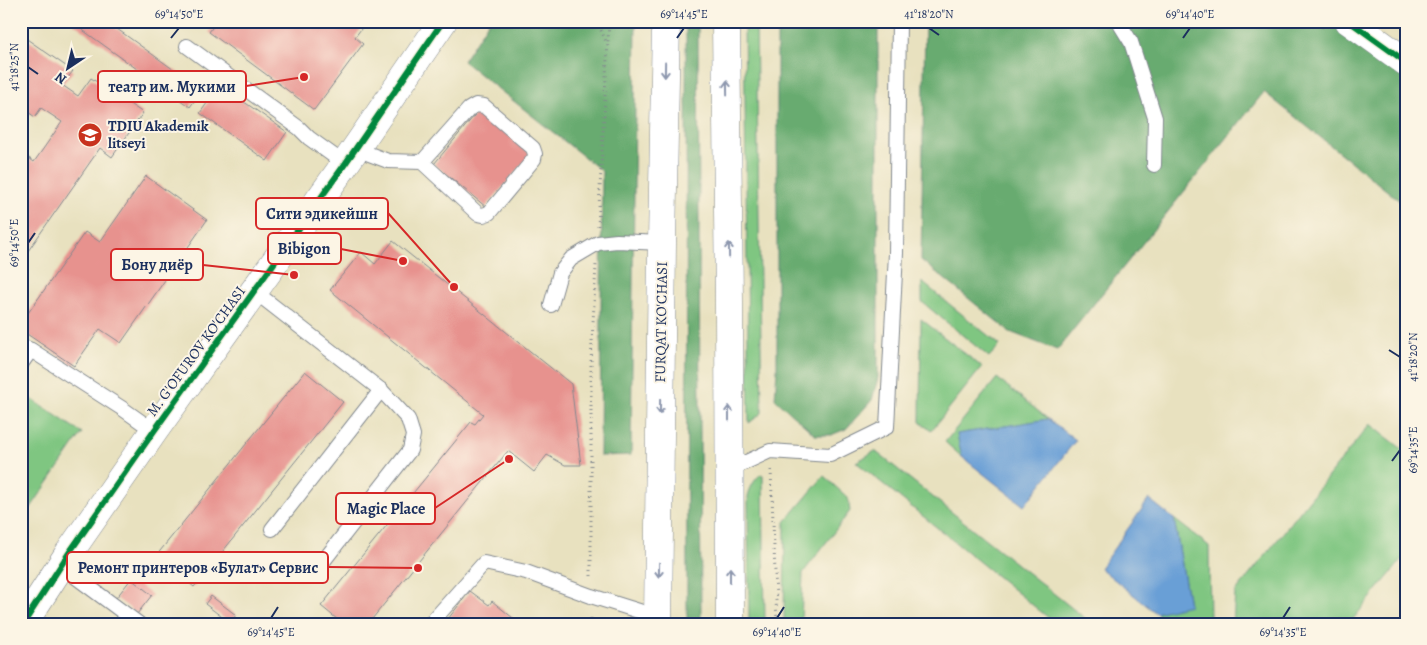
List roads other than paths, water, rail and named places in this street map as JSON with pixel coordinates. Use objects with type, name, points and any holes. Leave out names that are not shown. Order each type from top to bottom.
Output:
[{"type":"main road","name":"M. G'OFUROV KO'CHASI","points":[[23,624],[154,431],[351,156],[443,21]]},
{"type":"main road","name":"FURQAT KO'CHASI","points":[[658,620],[666,21]]},
{"type":"main road","points":[[726,21],[730,302],[730,624]]},
{"type":"main road","points":[[1349,21],[1406,62]]},
{"type":"lane","points":[[729,470],[770,451],[830,455],[887,427],[896,253],[899,21]]},
{"type":"lane","points":[[1118,21],[1131,42],[1155,118],[1154,165]]},
{"type":"lane","points":[[187,46],[299,128],[309,138],[351,156],[388,161],[422,162],[478,214],[489,213],[534,159],[535,154],[533,148],[484,106],[476,105],[469,109],[422,162]]},
{"type":"lane","points":[[551,305],[560,273],[571,259],[598,243],[617,241],[662,243]]},
{"type":"lane","points":[[254,291],[381,390],[408,419],[413,435],[410,450],[318,568]]},
{"type":"lane","points":[[21,364],[26,348],[123,409],[154,431]]},
{"type":"lane","points":[[272,529],[381,390]]},
{"type":"lane","points":[[430,624],[484,563],[526,572],[658,620]]},
{"type":"lane","points":[[61,566],[139,624]]},
{"type":"water","points":[[1048,419],[1076,440],[1024,506],[962,457],[957,434]]},
{"type":"water","points":[[1149,499],[1174,519],[1189,605],[1156,613],[1100,568]]},
{"type":"place","name":"театр им. Мукими","points":[[304,77]]},
{"type":"place","name":"TDIU Akademik litseyi","points":[[90,135]]},
{"type":"place","name":"Bibigon","points":[[403,261]]},
{"type":"place","name":"Бону диёр","points":[[294,275]]},
{"type":"place","name":"Сити эдикейшн","points":[[454,287]]},
{"type":"place","name":"Magic Place","points":[[509,459]]},
{"type":"place","name":"Ремонт принтеров «Булат» Сервис","points":[[418,568]]}]
